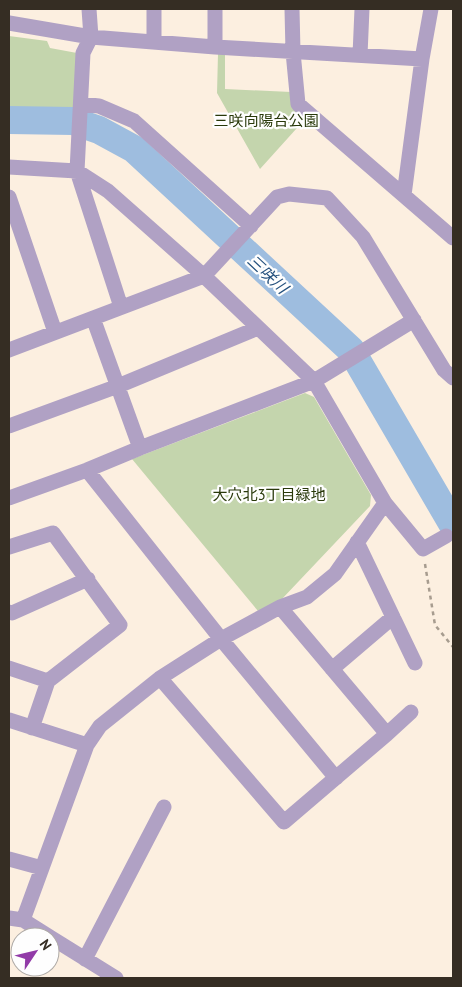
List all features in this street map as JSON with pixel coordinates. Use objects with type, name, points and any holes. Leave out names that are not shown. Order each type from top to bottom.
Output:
[{"type":"street","points":[[89,9],[91,37],[83,53],[77,171],[121,307]]},
{"type":"street","points":[[154,9],[154,42]]},
{"type":"street","points":[[215,9],[215,47]]},
{"type":"street","points":[[292,9],[293,52],[298,104],[453,238]]},
{"type":"street","points":[[360,55],[362,9]]},
{"type":"street","points":[[404,195],[422,59],[431,9]]},
{"type":"street","points":[[9,23],[91,37],[215,47],[422,59]]},
{"type":"street","points":[[80,116],[99,106],[134,121],[251,226]]},
{"type":"street","points":[[9,167],[77,171],[108,191],[204,276],[314,381],[385,503],[423,549],[446,536]]},
{"type":"street","points":[[9,350],[204,276],[277,197],[289,194],[327,198],[364,237],[444,370],[453,378]]},
{"type":"street","points":[[9,197],[55,332]]},
{"type":"street","points":[[94,318],[140,448]]},
{"type":"street","points":[[9,498],[87,470],[314,381],[414,320]]},
{"type":"street","points":[[9,426],[118,386],[258,328]]},
{"type":"street","points":[[87,470],[221,639],[336,778]]},
{"type":"street","points":[[31,927],[16,919],[42,868],[86,745],[100,726],[160,678],[221,639],[280,608],[307,597],[335,574],[385,503]]},
{"type":"street","points":[[9,547],[53,533],[120,625],[48,682],[32,728]]},
{"type":"street","points":[[357,542],[415,663]]},
{"type":"street","points":[[9,612],[12,613],[88,580]]},
{"type":"street","points":[[280,608],[387,734]]},
{"type":"street","points":[[332,669],[393,617]]},
{"type":"street","points":[[9,668],[48,682]]},
{"type":"street","points":[[160,678],[284,822],[411,712]]},
{"type":"street","points":[[9,720],[86,745]]},
{"type":"street","points":[[85,959],[164,807]]},
{"type":"street","points":[[9,859],[42,868]]},
{"type":"street","points":[[60,943],[116,978]]},
{"type":"path","points":[[423,549],[435,625],[453,647]]},
{"type":"green space","points":[[9,36],[47,41],[50,48],[77,53],[74,117],[9,112]]},
{"type":"green space","name":"三咲向陽台公園","points":[[225,53],[225,89],[291,92],[306,118],[260,169],[217,93],[218,54]]},
{"type":"green space","name":"大穴北3丁目緑地","points":[[305,393],[314,397],[371,495],[370,506],[281,600],[258,611],[132,459]]},
{"type":"waterway","name":"三咲川","points":[[9,120],[73,121],[99,130],[134,149],[351,350],[453,525]]}]
